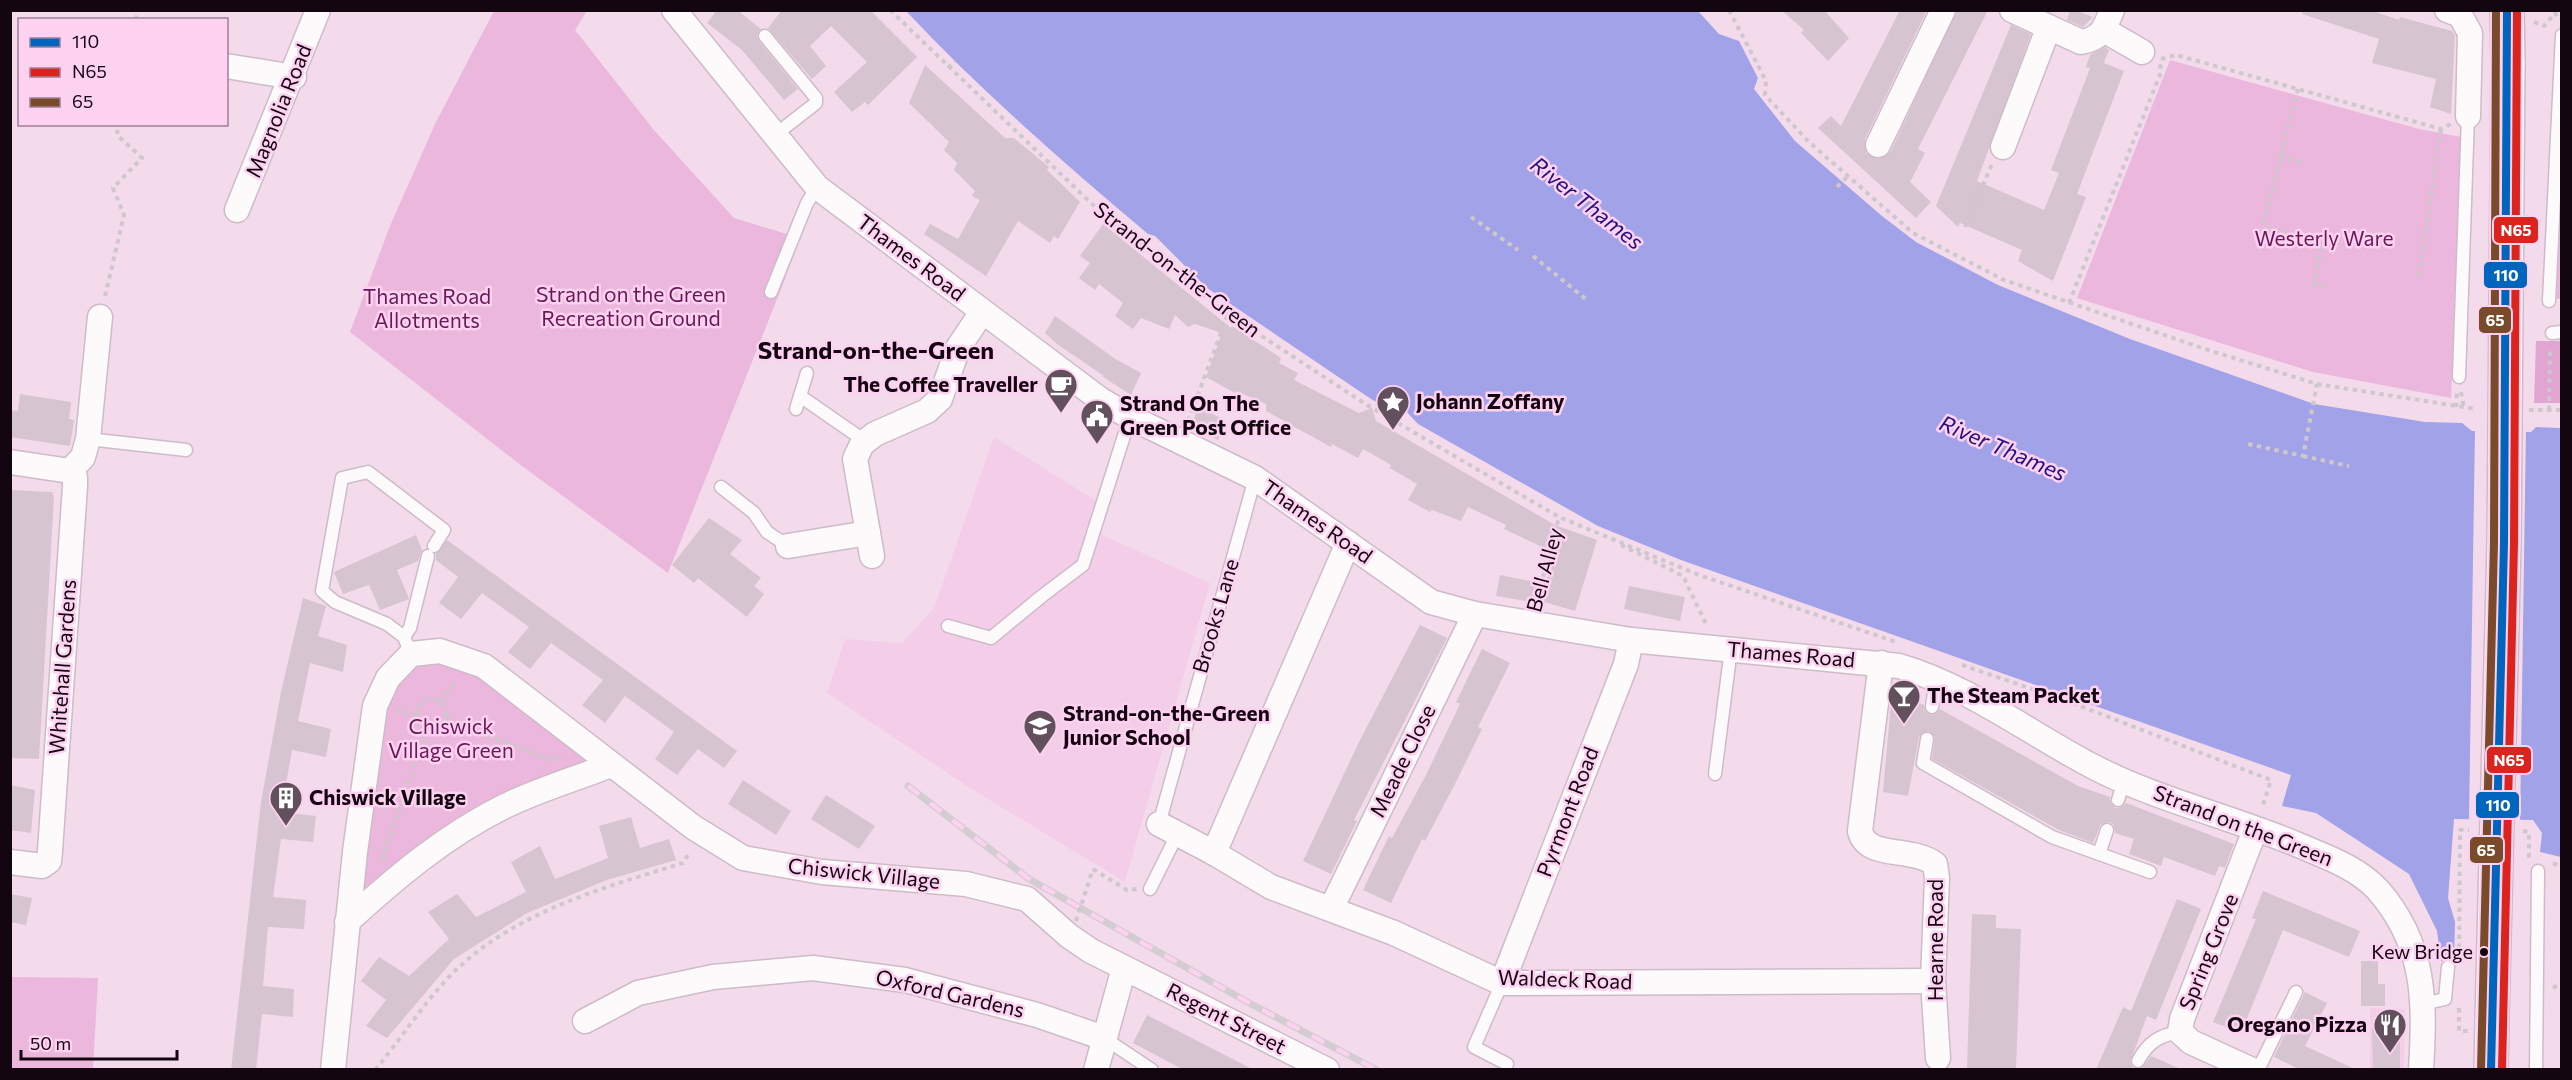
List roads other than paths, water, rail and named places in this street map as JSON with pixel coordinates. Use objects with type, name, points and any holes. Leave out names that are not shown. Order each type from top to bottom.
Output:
[{"type":"highway","points":[[2491,1070],[2504,543],[2508,65],[2521,16]]},
{"type":"street","name":"Magnolia Road","points":[[237,210],[294,77],[318,10]]},
{"type":"street","name":"Thames Road","points":[[674,10],[817,187],[1101,400],[1130,417],[1255,478],[1431,602],[1475,614],[1631,640],[1881,663],[1936,679],[2092,766]]},
{"type":"street","points":[[1878,145],[1943,10]]},
{"type":"street","points":[[2012,10],[2048,29],[2081,42],[2093,40],[2108,20],[2151,56]]},
{"type":"street","points":[[2447,10],[2460,15],[2469,33],[2468,116]]},
{"type":"street","points":[[2003,147],[2048,29]]},
{"type":"street","points":[[228,66],[294,77]]},
{"type":"street","points":[[788,546],[870,544],[855,459],[865,441],[874,434],[927,411],[940,399],[958,348],[982,312]]},
{"type":"street","points":[[10,462],[70,471],[83,457],[88,439],[99,317]]},
{"type":"street","name":"Whitehall Gardens","points":[[10,862],[32,867],[46,864],[50,851],[75,486],[75,477],[70,471]]},
{"type":"street","points":[[1214,852],[1348,543]]},
{"type":"street","name":"Meade Close","points":[[1331,909],[1475,614]]},
{"type":"street","name":"Pyrmont Road","points":[[1502,983],[1626,664],[1631,640]]},
{"type":"street","points":[[333,1070],[347,922],[375,706],[407,645]]},
{"type":"street","name":"Chiswick Village","points":[[407,645],[440,651],[484,666],[701,832],[743,858],[784,867],[966,884],[1027,899],[1069,936],[1124,968]]},
{"type":"street","name":"Hearne Road","points":[[1881,663],[1860,831],[1862,840],[1869,847],[1926,857],[1935,864],[1938,878],[1933,981],[1938,1058]]},
{"type":"street","points":[[347,922],[443,842],[504,807],[611,765]]},
{"type":"street","name":"Strand on the Green","points":[[2092,766],[2121,791],[2255,830],[2347,866],[2377,888],[2409,935],[2419,967],[2423,1004],[2421,1070]]},
{"type":"street","name":"Waldeck Road","points":[[1169,828],[1271,887],[1394,933],[1502,983],[1933,981]]},
{"type":"street","name":"Spring Grove","points":[[2252,1070],[2191,1042],[2180,1032],[2182,1019],[2255,830]]},
{"type":"street","name":"Oxford Gardens","points":[[585,1021],[638,993],[713,977],[813,968],[905,980],[1037,1015],[1104,1038]]},
{"type":"street","points":[[1096,1070],[1124,968]]},
{"type":"street","name":"Regent Street","points":[[1124,968],[1327,1070]]},
{"type":"lane","points":[[765,36],[816,98],[816,103],[775,135]]},
{"type":"lane","points":[[2548,301],[2562,36]]},
{"type":"lane","points":[[2459,376],[2468,116]]},
{"type":"lane","points":[[771,292],[807,203],[817,187]]},
{"type":"lane","points":[[796,409],[807,373]]},
{"type":"lane","points":[[800,396],[865,441]]},
{"type":"lane","points":[[948,626],[991,639],[1083,565],[1130,417]]},
{"type":"lane","points":[[88,439],[186,450]]},
{"type":"lane","points":[[368,472],[444,530],[431,551],[407,645],[387,624],[335,602],[322,591],[342,478],[368,472]]},
{"type":"lane","name":"Brooks Lane","points":[[1150,889],[1169,828],[1255,478]]},
{"type":"lane","points":[[721,487],[754,513],[767,532],[788,546]]},
{"type":"lane","points":[[1715,774],[1731,649]]},
{"type":"lane","points":[[1932,707],[1936,679]]},
{"type":"lane","points":[[1927,739],[1923,763],[2052,837],[2150,872]]},
{"type":"lane","points":[[2100,854],[2107,830]]},
{"type":"lane","points":[[2536,1070],[2538,871]]},
{"type":"lane","points":[[2423,1004],[2445,999],[2448,967]]},
{"type":"lane","points":[[1502,983],[1474,1047],[1507,1065]]},
{"type":"lane","points":[[2258,1070],[2296,992]]},
{"type":"lane","points":[[2138,1061],[2154,1040],[2180,1032]]},
{"type":"lane","points":[[1104,1038],[1152,1070]]},
{"type":"water","name":"River Thames","points":[[906,11],[1698,11],[1719,34],[1739,41],[1758,78],[1754,89],[1795,141],[1882,216],[1916,242],[1998,285],[2130,339],[2314,404],[2425,422],[2462,423],[2472,431],[2531,432],[2536,427],[2561,428],[2561,857],[2540,852],[2542,833],[2533,820],[2454,819],[2448,898],[2455,922],[2454,961],[2441,961],[2437,931],[2409,874],[2316,813],[2282,806],[2291,775],[1681,560],[1598,526],[1418,424],[1406,411],[1393,411],[1371,399],[1207,288],[1155,236],[1148,234],[1024,126],[934,41]]},
{"type":"railway","points":[[908,786],[1029,879],[1251,1004],[1377,1070]]},
{"type":"place","name":"The Coffee Traveller","points":[[1061,414]]},
{"type":"place","name":"Johann Zoffany","points":[[1393,431]]},
{"type":"place","name":"Strand On The Green Post Office","points":[[1097,445]]},
{"type":"place","name":"The Steam Packet","points":[[1904,725]]},
{"type":"place","name":"Strand-on-the-Green Junior School","points":[[1040,755]]},
{"type":"place","name":"Chiswick Village","points":[[286,827]]},
{"type":"place","name":"Kew Bridge","points":[[2484,952]]},
{"type":"place","name":"Oregano Pizza","points":[[2390,1054]]},
{"type":"district","name":"Strand-on-the-Green","points":[[876,351]]},
{"type":"park label","name":"Westerly Ware","points":[[2324,239]]},
{"type":"park label","name":"Strand on the Green Recreation Ground","points":[[631,307]]},
{"type":"park label","name":"Thames Road Allotments","points":[[427,309]]},
{"type":"park label","name":"Chiswick Village Green","points":[[451,739]]}]
